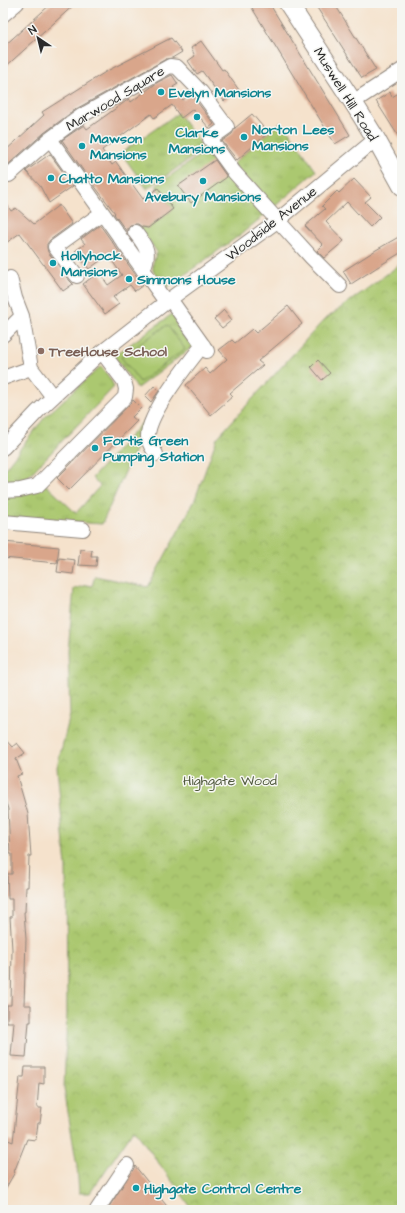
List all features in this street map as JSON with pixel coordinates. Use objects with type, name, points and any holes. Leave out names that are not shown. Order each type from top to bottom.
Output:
[{"type":"main road","name":"Muswell Hill Road","points":[[288,3],[353,102],[376,139],[402,186]]},
{"type":"street","points":[[3,15],[17,3]]},
{"type":"street","name":"Marwood Square","points":[[156,454],[150,445],[148,431],[167,393],[190,360],[205,348],[143,270],[50,139],[81,116],[170,66],[177,67],[201,92],[227,127],[210,139],[213,144],[234,172],[277,221]]},
{"type":"street","points":[[353,102],[402,70]]},
{"type":"street","points":[[9,174],[50,139]]},
{"type":"street","name":"Woodside Avenue","points":[[3,448],[53,397],[102,352],[168,300],[277,221],[376,139]]},
{"type":"street","points":[[76,276],[55,247],[102,213]]},
{"type":"street","points":[[277,221],[340,286]]},
{"type":"street","points":[[135,232],[146,248],[148,260],[143,270]]},
{"type":"street","points":[[10,278],[15,298],[22,316],[31,368],[53,397]]},
{"type":"street","points":[[3,335],[22,316]]},
{"type":"street","points":[[3,491],[20,490],[36,486],[125,396],[126,389],[124,381],[102,352]]},
{"type":"street","points":[[3,378],[31,368]]},
{"type":"street","points":[[3,522],[83,529]]},
{"type":"street","points":[[97,1210],[127,1165]]},
{"type":"green space","points":[[178,113],[204,149],[147,189],[121,153]]},
{"type":"green space","points":[[281,122],[316,171],[274,207],[233,164]]},
{"type":"green space","points":[[211,147],[267,213],[240,235],[166,288],[153,271],[153,263],[157,252],[140,228],[148,228],[173,209],[156,186]]},
{"type":"green space","name":"Highgate Wood","points":[[402,263],[402,1210],[193,1210],[134,1129],[90,1193],[79,1193],[77,1166],[64,1088],[67,1013],[66,867],[57,767],[70,715],[68,651],[74,589],[86,585],[92,586],[95,576],[148,587],[194,502],[217,438],[323,321]]},
{"type":"green space","points":[[175,312],[198,343],[137,388],[114,356]]},
{"type":"green space","points":[[167,325],[185,349],[140,382],[121,357]]},
{"type":"green space","points":[[101,366],[114,387],[17,488],[3,487],[3,471],[45,417]]},
{"type":"green space","points":[[161,402],[134,452],[102,524],[3,517],[3,497],[46,485],[76,513],[100,486],[92,478]]},
{"type":"building","points":[[52,3],[76,3],[3,69],[3,47]]},
{"type":"building","points":[[249,3],[269,3],[350,135],[335,144]]},
{"type":"building","points":[[314,3],[334,3],[376,70],[362,78]]},
{"type":"building","points":[[171,38],[182,52],[172,58],[166,59],[76,109],[44,133],[3,169],[3,153],[44,115],[42,112],[107,71]]},
{"type":"building","points":[[201,41],[239,90],[224,101],[202,71],[197,74],[188,61],[195,56],[191,48]]},
{"type":"building","points":[[172,75],[178,84],[173,87],[183,100],[191,94],[214,124],[209,128],[193,109],[181,118],[172,105],[154,118],[151,114],[102,150],[112,165],[116,162],[143,199],[158,188],[173,209],[148,228],[134,224],[127,228],[127,232],[62,140],[84,125],[87,129],[129,99],[131,102],[158,82]]},
{"type":"building","points":[[402,91],[402,142],[376,101],[390,92],[392,97]]},
{"type":"building","name":"Norton Lees Mansions","points":[[252,114],[268,133],[237,160],[222,141],[232,134],[235,128]]},
{"type":"building","name":"Chatto Mansions","points":[[50,154],[73,186],[49,203],[40,186],[26,171]]},
{"type":"building","name":"Avebury Mansions","points":[[215,160],[227,177],[191,203],[178,186]]},
{"type":"building","points":[[354,179],[371,197],[365,202],[380,217],[370,227],[347,202],[326,222],[344,241],[324,258],[317,251],[323,245],[305,226],[325,209],[322,206],[337,191],[339,193]]},
{"type":"building","name":"Hollyhock Mansions","points":[[3,199],[11,211],[16,208],[34,224],[59,205],[72,224],[50,240],[47,244],[47,248],[48,252],[73,284],[63,291],[20,233],[6,243],[3,239]]},
{"type":"building","name":"Simmons House","points":[[100,225],[143,285],[135,291],[130,285],[113,297],[119,304],[105,314],[83,284],[99,272],[108,285],[122,275],[108,255],[89,269],[75,251],[85,244],[81,239]]},
{"type":"building","points":[[402,235],[402,252],[351,284],[343,271]]},
{"type":"building","points":[[288,306],[302,324],[258,361],[263,365],[230,393],[233,396],[211,415],[186,385],[205,368],[210,374],[227,359],[219,350],[232,340],[235,343],[252,329],[256,333]]},
{"type":"building","points":[[224,310],[232,320],[222,328],[214,319]]},
{"type":"building","points":[[318,360],[330,373],[322,380],[311,367]]},
{"type":"building","points":[[154,386],[159,391],[151,402],[145,396]]},
{"type":"building","name":"Fortis Green Pumping Station","points":[[133,400],[141,408],[132,417],[137,421],[69,490],[57,478]]},
{"type":"building","points":[[3,542],[59,547],[57,563],[3,558]]},
{"type":"building","points":[[80,549],[92,550],[91,556],[97,556],[96,566],[78,565]]},
{"type":"building","points":[[59,558],[75,560],[73,574],[57,572]]},
{"type":"building","points":[[3,737],[12,747],[17,743],[25,753],[16,759],[22,774],[17,776],[28,814],[31,856],[29,856],[28,887],[26,887],[24,912],[26,939],[24,1005],[31,1005],[31,1022],[29,1022],[26,1057],[11,1056],[14,1022],[7,1022],[7,1005],[11,1005],[12,949],[10,917],[12,917],[12,899],[8,899],[7,874],[12,874],[12,854],[10,854],[8,809],[3,793]]},
{"type":"building","points":[[25,1067],[44,1067],[44,1084],[39,1083],[37,1108],[42,1108],[40,1123],[38,1123],[36,1140],[27,1139],[15,1172],[3,1193],[3,1138],[13,1142],[20,1077],[24,1077]]},
{"type":"building","name":"Highgate Control Centre","points":[[135,1166],[170,1210],[107,1210]]},
{"type":"place","name":"Evelyn Mansions","points":[[161,92]]},
{"type":"place","name":"Clarke Mansions","points":[[197,117]]},
{"type":"place","name":"Norton Lees Mansions","points":[[244,137]]},
{"type":"place","name":"Mawson Mansions","points":[[82,146]]},
{"type":"place","name":"Chatto Mansions","points":[[51,178]]},
{"type":"place","name":"Avebury Mansions","points":[[203,181]]},
{"type":"place","name":"Hollyhock Mansions","points":[[53,263]]},
{"type":"place","name":"Simmons House","points":[[129,279]]},
{"type":"place","name":"TreeHouse School","points":[[41,351]]},
{"type":"place","name":"Fortis Green Pumping Station","points":[[95,448]]},
{"type":"place","name":"Highgate Control Centre","points":[[136,1188]]}]
